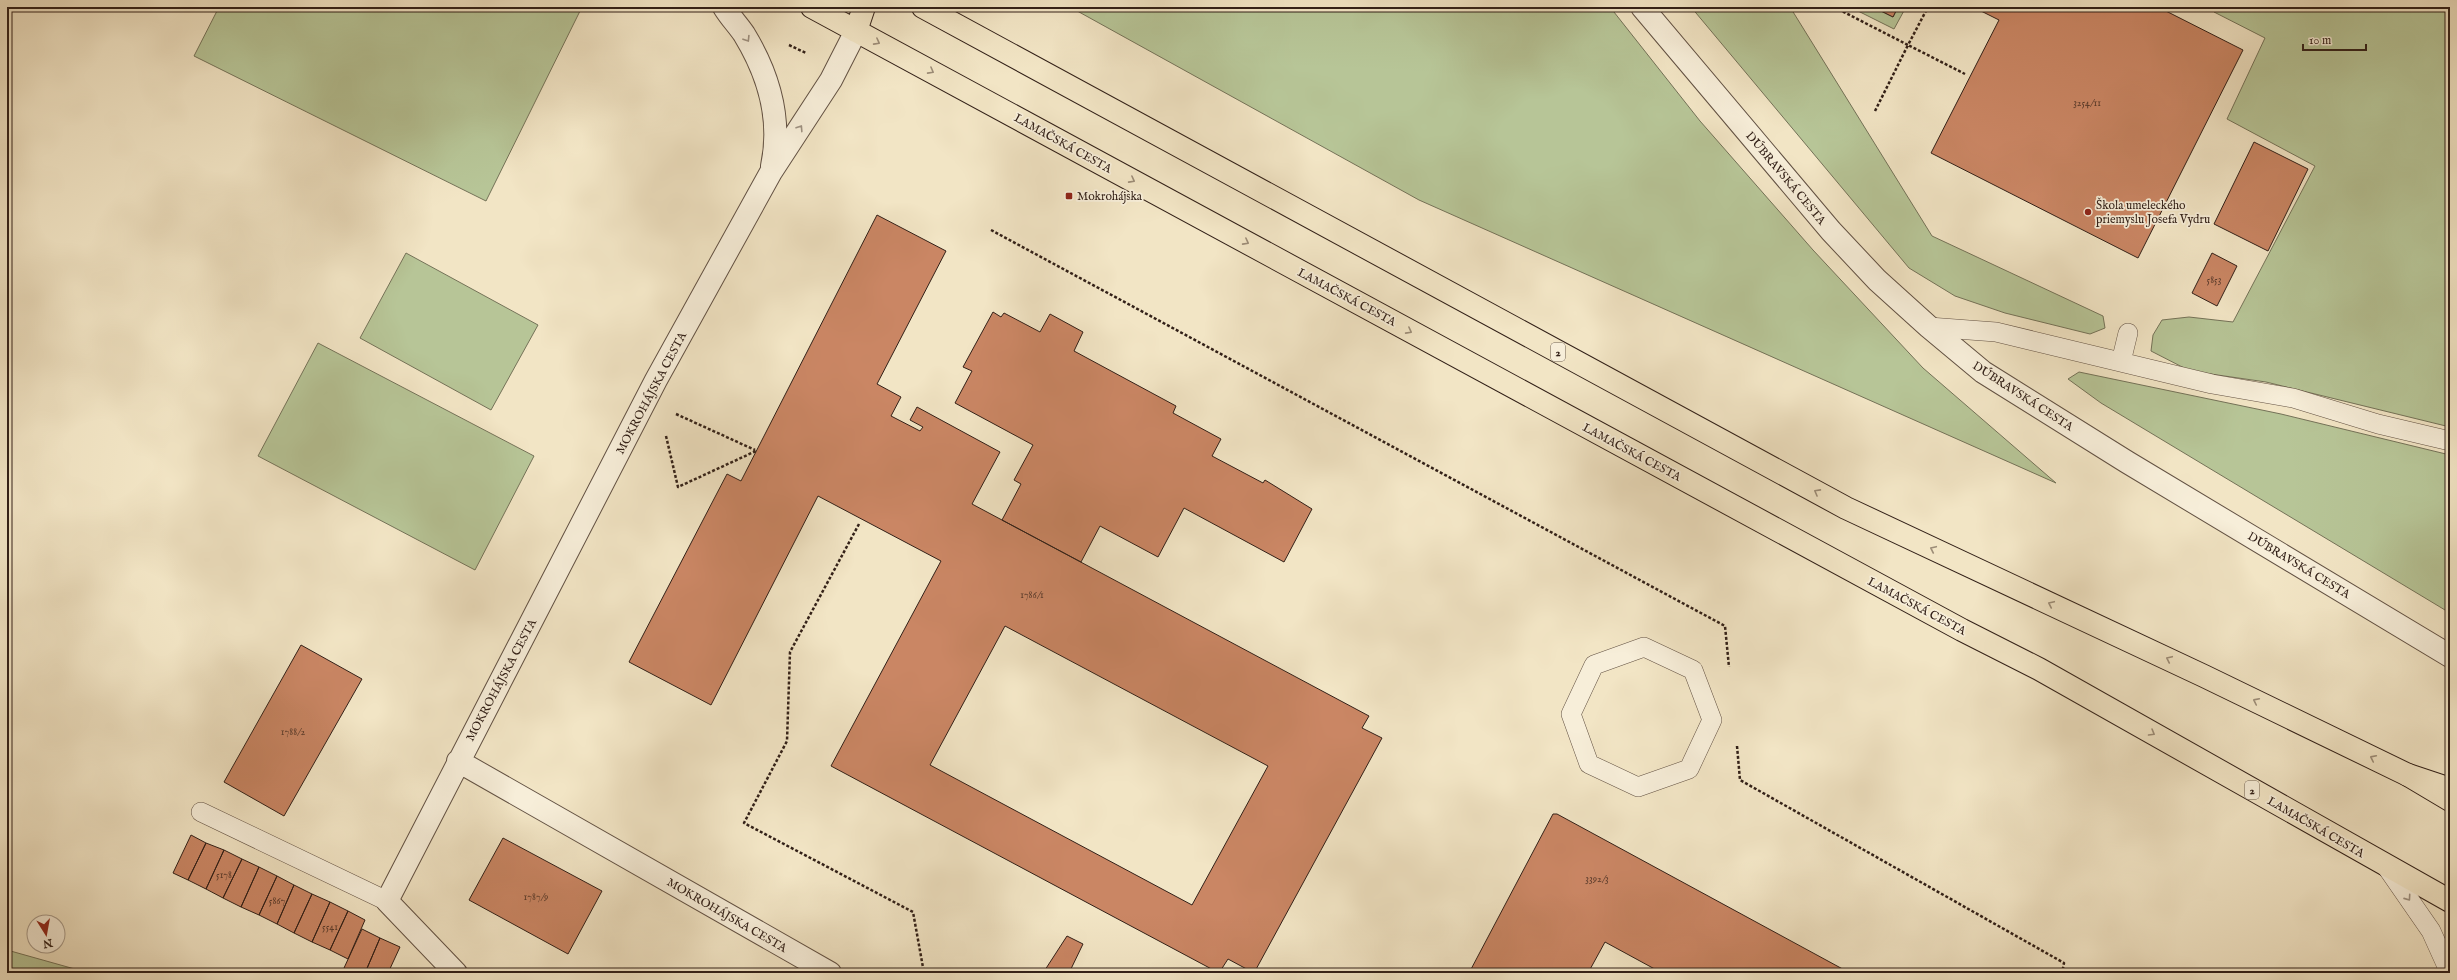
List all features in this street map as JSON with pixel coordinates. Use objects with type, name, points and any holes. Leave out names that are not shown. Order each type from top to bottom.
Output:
[{"type":"main road","name":"LAMAČSKÁ CESTA","points":[[812,7],[1962,630],[2039,669],[2450,901]]},
{"type":"main road","points":[[856,31],[864,7]]},
{"type":"main road","name":"2","points":[[923,7],[1846,508],[2204,676],[2408,775],[2450,800]]},
{"type":"main road","points":[[2408,775],[2450,789]]},
{"type":"street","points":[[724,7],[750,45],[767,81],[774,110],[777,145],[771,172]]},
{"type":"street","name":"DÚBRAVSKÁ CESTA","points":[[1642,7],[1831,231],[1877,280],[1929,327],[1983,372],[2127,462],[2450,656]]},
{"type":"street","name":"MOKROHÁJSKA CESTA","points":[[387,901],[656,380],[771,172],[832,80],[856,31]]},
{"type":"street","name":"MOKROHÁJSKA CESTA","points":[[458,761],[830,973]]},
{"type":"street","points":[[387,901],[456,973]]},
{"type":"lane","points":[[1929,327],[1996,332],[2212,384],[2293,398],[2378,424],[2450,441]]},
{"type":"lane","points":[[2121,362],[2128,333]]},
{"type":"lane","points":[[1644,647],[1693,670],[1712,720],[1689,769],[1638,787],[1589,764],[1571,714],[1594,665],[1644,647]]},
{"type":"lane","points":[[201,812],[387,901]]},
{"type":"lane","points":[[2386,866],[2431,930],[2450,973]]},
{"type":"path","points":[[1834,7],[1965,74]]},
{"type":"path","points":[[1875,111],[1928,7]]},
{"type":"path","points":[[991,230],[1725,626],[1729,672]]},
{"type":"path","points":[[664,430],[678,487],[756,451],[674,413]]},
{"type":"path","points":[[859,524],[790,652],[788,741],[744,823],[913,912],[924,973]]},
{"type":"path","points":[[1736,742],[1740,780],[2064,963],[2062,973]]},
{"type":"green space","points":[[219,7],[576,7],[581,9],[486,201],[194,56]]},
{"type":"green space","points":[[1070,7],[1610,7],[1700,121],[1813,250],[1923,368],[2056,483],[1419,200]]},
{"type":"green space","points":[[1691,7],[1790,7],[1932,236],[2103,316],[2105,328],[2090,334],[2005,313],[1955,296],[1909,268]]},
{"type":"green space","points":[[1850,7],[1873,7],[1893,17],[1898,7],[1906,7],[1894,29]]},
{"type":"green space","points":[[2217,7],[2450,7],[2450,427],[2266,382],[2190,371],[2151,351],[2153,335],[2162,320],[2189,317],[2233,322],[2315,166],[2227,119],[2265,38],[2214,12]]},
{"type":"green space","points":[[406,253],[538,325],[491,410],[360,338]]},
{"type":"green space","points":[[318,343],[534,456],[475,570],[258,456]]},
{"type":"green space","points":[[2079,372],[2281,414],[2450,455],[2450,613],[2101,403],[2068,379]]},
{"type":"green space","points":[[7,950],[89,973],[7,973]]},
{"type":"building","points":[[1873,7],[1898,7],[1893,17]]},
{"type":"building","points":[[1973,7],[2158,7],[2243,50],[2138,258],[1931,153],[1999,20]]},
{"type":"building","points":[[2254,142],[2308,169],[2268,251],[2214,224]]},
{"type":"building","points":[[877,215],[946,251],[877,384],[901,397],[891,416],[920,431],[923,427],[910,420],[917,407],[1000,452],[972,504],[1369,716],[1362,728],[1382,738],[1254,973],[1228,959],[1219,973],[831,766],[941,561],[818,496],[711,705],[629,662],[727,474],[741,481]],"holes":[[[1005,626],[1268,766],[1192,905],[930,765]]]},
{"type":"building","points":[[2212,253],[2237,266],[2217,306],[2192,293]]},
{"type":"building","points":[[993,312],[1001,317],[1004,313],[1040,332],[1050,314],[1083,332],[1074,351],[1176,406],[1173,413],[1221,439],[1212,456],[1263,483],[1265,480],[1312,509],[1284,562],[1184,508],[1158,557],[1100,526],[1081,562],[1002,520],[1021,484],[1014,480],[1033,445],[955,403],[972,371],[963,367]]},
{"type":"building","points":[[301,645],[362,679],[284,816],[224,782]]},
{"type":"building","points":[[1553,814],[1557,814],[1850,973],[1662,973],[1605,942],[1588,973],[1469,973]]},
{"type":"building","points":[[191,835],[206,843],[188,880],[173,873]]},
{"type":"building","points":[[503,838],[602,891],[568,954],[469,900]]},
{"type":"building","points":[[206,843],[224,850],[206,889],[188,880]]},
{"type":"building","points":[[224,850],[242,859],[223,898],[206,889]]},
{"type":"building","points":[[242,859],[259,867],[241,907],[223,898]]},
{"type":"building","points":[[259,867],[277,876],[259,915],[241,907]]},
{"type":"building","points":[[277,876],[294,885],[277,924],[259,915]]},
{"type":"building","points":[[294,885],[312,894],[294,933],[277,924]]},
{"type":"building","points":[[312,894],[330,902],[312,942],[294,933]]},
{"type":"building","points":[[330,902],[348,911],[330,950],[312,942]]},
{"type":"building","points":[[348,911],[365,920],[348,959],[330,950]]},
{"type":"building","points":[[362,929],[380,938],[365,973],[355,973],[344,968]]},
{"type":"building","points":[[1067,936],[1083,944],[1069,973],[1043,973]]},
{"type":"building","points":[[380,938],[400,947],[388,973],[365,973]]},
{"type":"place","name":"Mokrohájska","points":[[1069,196]]},
{"type":"place","name":"Škola umeleckého priemyslu Josefa Vydru","points":[[2088,212]]}]
